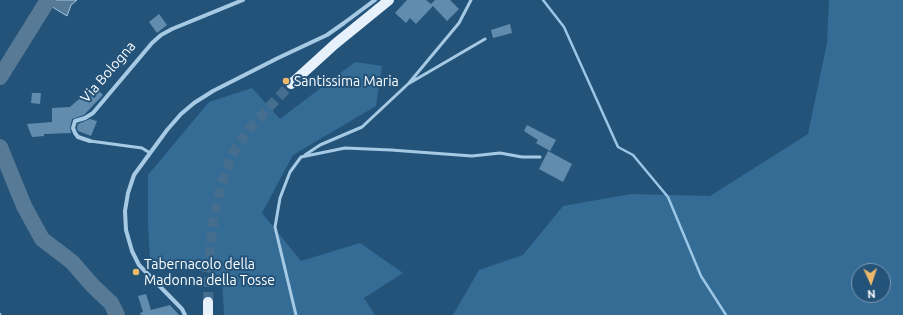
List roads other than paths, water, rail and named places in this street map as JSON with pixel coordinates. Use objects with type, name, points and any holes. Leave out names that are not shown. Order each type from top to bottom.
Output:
[{"type":"main road","points":[[291,84],[335,44],[389,0]]},
{"type":"main road","points":[[208,302],[208,315]]},
{"type":"street","name":"Via Bologna","points":[[90,141],[78,137],[75,134],[73,128],[75,121],[84,118],[92,112],[152,43],[161,35],[172,29],[243,0]]},
{"type":"street","points":[[185,315],[182,309],[140,265],[132,251],[126,230],[125,211],[128,193],[134,175],[167,130],[181,114],[194,103],[213,91],[327,35],[375,0]]},
{"type":"lane","points":[[296,315],[275,226],[280,198],[290,172],[301,157],[362,126],[408,84],[459,23],[471,0]]},
{"type":"lane","points":[[408,84],[485,39]]},
{"type":"lane","name":"Via Bologna","points":[[90,141],[142,148],[150,153]]},
{"type":"lane","points":[[301,157],[345,148],[472,156],[500,153],[540,157]]},
{"type":"waterway","points":[[0,77],[48,0]]},
{"type":"waterway","points":[[543,0],[564,27],[618,147],[633,155],[668,197],[701,276],[726,315]]},
{"type":"waterway","points":[[0,147],[24,206],[42,239],[72,262],[93,286],[111,303],[117,315]]},
{"type":"tunnel","points":[[208,302],[210,251],[214,217],[221,185],[234,151],[253,124],[291,84]]},
{"type":"place","name":"Santissima Maria","points":[[286,81]]},
{"type":"place","name":"Tabernacolo della Madonna della Tosse","points":[[136,272]]}]
